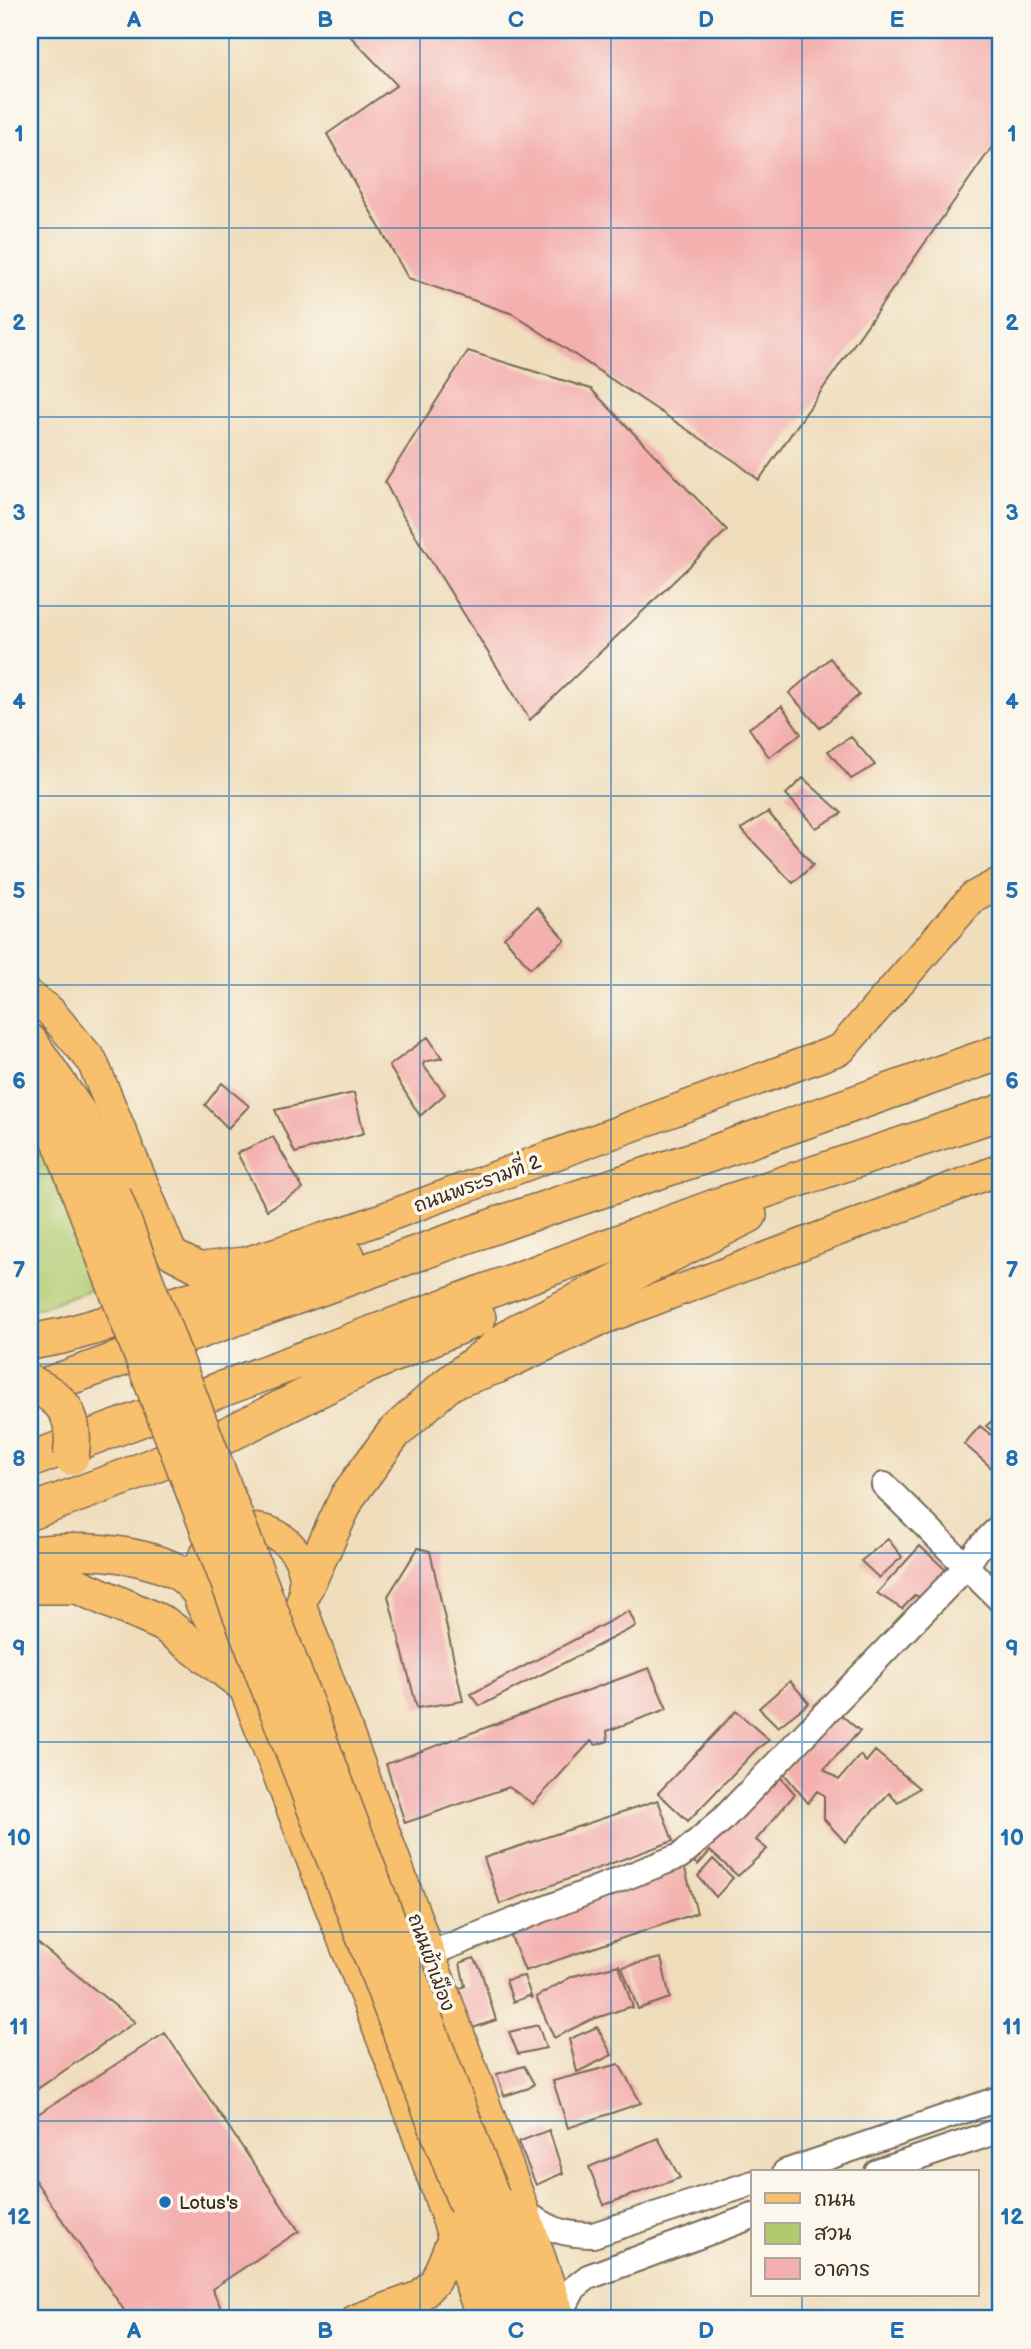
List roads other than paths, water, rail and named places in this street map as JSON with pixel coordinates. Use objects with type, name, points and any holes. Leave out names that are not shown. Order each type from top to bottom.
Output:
[{"type":"highway","points":[[903,1086],[1001,1032]]},
{"type":"highway","points":[[30,1042],[79,1114],[98,1198],[471,2213],[502,2319]]},
{"type":"highway","points":[[30,1391],[514,1219],[705,1156],[1001,1052]]},
{"type":"highway","points":[[30,1096],[53,1122],[98,1198]]},
{"type":"highway","points":[[30,1460],[723,1204],[1001,1112]]},
{"type":"highway","points":[[705,1156],[723,1204]]},
{"type":"highway","points":[[303,1595],[348,1496],[394,1433],[446,1386],[516,1332],[861,1159]]},
{"type":"highway","points":[[30,1512],[211,1442],[366,1366],[484,1316],[723,1204]]},
{"type":"highway","points":[[30,1342],[62,1336],[239,1284],[393,1244],[514,1219]]},
{"type":"highway","points":[[30,1383],[56,1396],[66,1409],[74,1439],[71,1459],[62,1475],[50,1491],[30,1501]]},
{"type":"highway","points":[[211,1442],[244,1529]]},
{"type":"highway","points":[[176,1457],[211,1546]]},
{"type":"highway","points":[[30,1554],[61,1551],[130,1555],[178,1572],[197,1589]]},
{"type":"highway","points":[[30,1586],[78,1586],[164,1624],[242,1683]]},
{"type":"highway","points":[[471,2213],[553,2318]]},
{"type":"main road","name":"ถนนพระรามที่ 2","points":[[30,996],[50,1011],[92,1061],[172,1254],[199,1268],[211,1267],[247,1262],[359,1227],[841,1049],[973,897],[1001,882]]},
{"type":"main road","points":[[446,1386],[498,1368],[598,1321],[1001,1168]]},
{"type":"main road","points":[[244,1529],[226,1535],[211,1546],[201,1562],[196,1580],[198,1598],[207,1616],[220,1629],[389,2057],[471,2213],[482,2319]]},
{"type":"main road","name":"ถนนเข้าเมือง","points":[[244,1529],[263,1530],[281,1538],[295,1550],[303,1567],[303,1595],[429,1954],[525,2213],[553,2318]]},
{"type":"main road","points":[[220,1629],[243,1637],[267,1636],[281,1629],[293,1618],[303,1595]]},
{"type":"main road","points":[[357,2319],[420,2296],[435,2281],[471,2213]]},
{"type":"street","points":[[884,1485],[1001,1601]]},
{"type":"street","points":[[429,1954],[680,1856],[722,1820],[966,1567],[977,1550],[1001,1525]]},
{"type":"street","points":[[791,2170],[1001,2098]]},
{"type":"street","points":[[883,2170],[1001,2130]]},
{"type":"street","points":[[525,2213],[555,2231],[571,2235],[593,2235],[751,2184]]},
{"type":"street","points":[[553,2318],[574,2288],[588,2277],[751,2217]]},
{"type":"place","name":"Lotus's","points":[[165,2202]]}]
